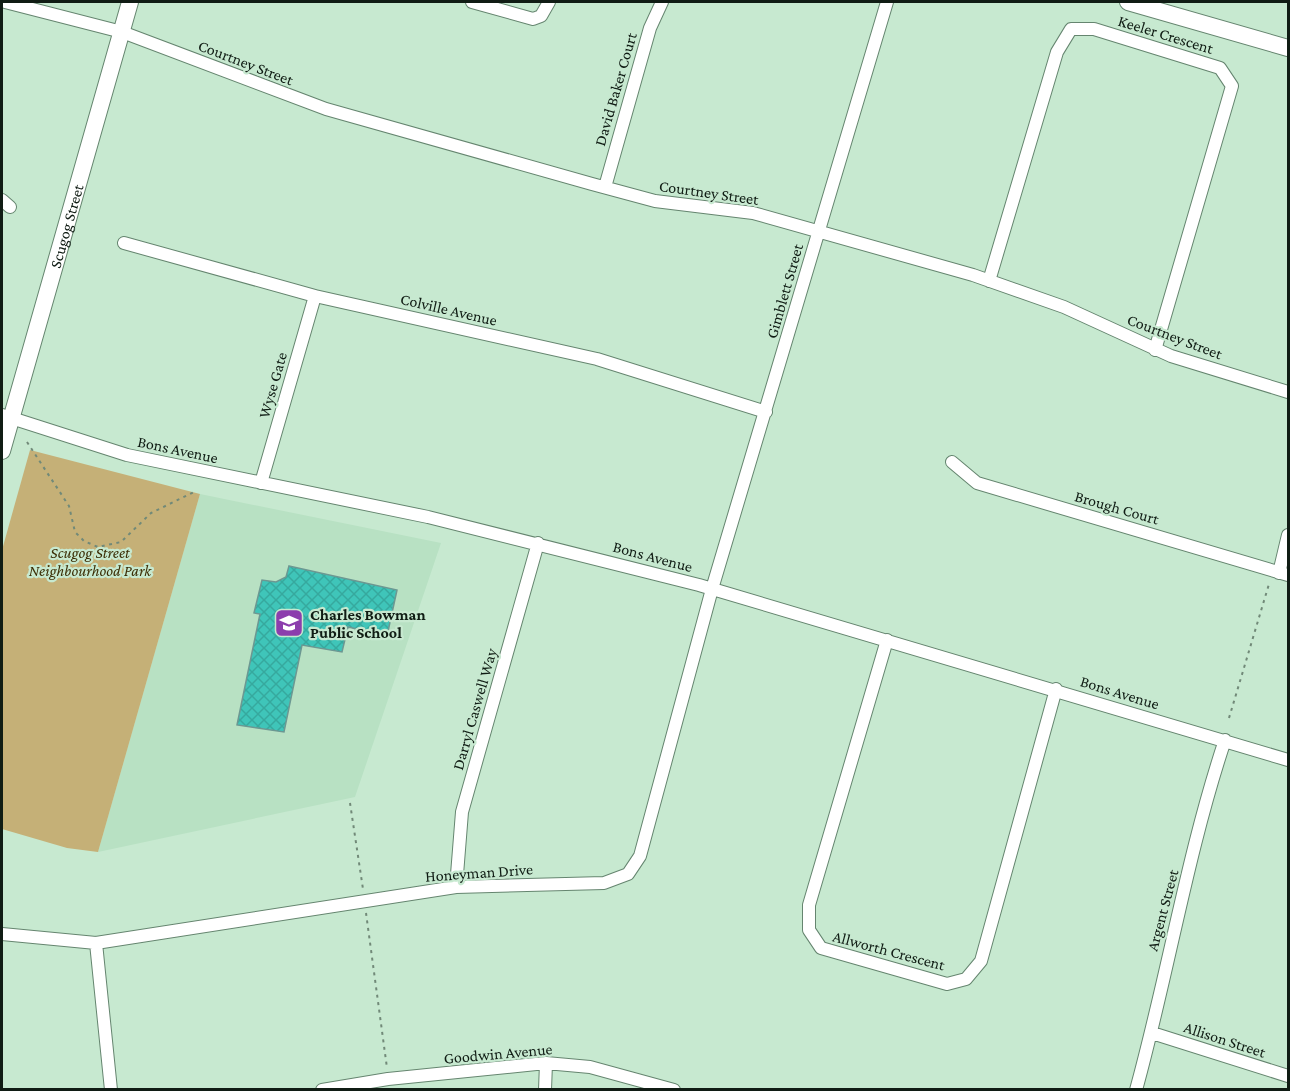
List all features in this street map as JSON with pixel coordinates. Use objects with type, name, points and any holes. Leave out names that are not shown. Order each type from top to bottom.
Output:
[{"type":"street","name":"Courtney Street","points":[[5,2],[122,32],[326,109],[655,201],[753,213],[819,230],[990,281],[1064,308],[1155,350],[1288,392]]},
{"type":"street","name":"Scugog Street","points":[[2,451],[6,417],[130,2]]},
{"type":"street","points":[[472,2],[533,19],[541,16],[549,2]]},
{"type":"street","name":"David Baker Court","points":[[605,187],[650,28],[662,2]]},
{"type":"street","name":"Gimblett Street","points":[[712,589],[887,2]]},
{"type":"street","points":[[1128,2],[1288,48]]},
{"type":"street","name":"Keeler Crescent","points":[[990,281],[1057,52],[1071,29],[1094,29],[1220,68],[1232,86],[1155,350]]},
{"type":"street","name":"Colville Avenue","points":[[124,243],[315,296],[597,360],[766,412]]},
{"type":"street","name":"Wyse Gate","points":[[261,483],[315,296]]},
{"type":"street","name":"Bons Avenue","points":[[6,417],[127,455],[538,543],[712,589],[1056,689],[1288,760]]},
{"type":"street","name":"Brough Court","points":[[952,462],[977,483],[1284,574]]},
{"type":"street","points":[[1284,574],[1288,535]]},
{"type":"street","name":"Darryl Caswell Way","points":[[456,887],[462,812],[538,543]]},
{"type":"street","name":"Honeyman Drive","points":[[2,934],[96,943],[456,887],[604,883],[628,874],[640,856],[712,589]]},
{"type":"street","name":"Allworth Crescent","points":[[887,640],[809,905],[809,930],[821,948],[947,984],[966,979],[981,961],[1056,689]]},
{"type":"street","name":"Argent Street","points":[[1136,1089],[1152,1033],[1164,966],[1225,740]]},
{"type":"street","points":[[96,943],[111,1089]]},
{"type":"street","name":"Allison Street","points":[[1152,1033],[1288,1076]]},
{"type":"street","points":[[545,1089],[546,1063]]},
{"type":"street","name":"Goodwin Avenue","points":[[322,1089],[388,1079],[546,1063],[590,1067],[674,1089]]},
{"type":"path","points":[[27,442],[69,506],[75,532],[84,541],[98,547],[121,542],[151,513],[196,491]]},
{"type":"path","points":[[1229,718],[1269,583],[1284,574]]},
{"type":"path","points":[[350,803],[388,1079]]},
{"type":"shaded area","name":"Charles Bowman Public School","points":[[200,494],[441,543],[355,797],[98,852]]},
{"type":"green space","name":"Scugog Street Neighbourhood Park","points":[[30,450],[200,494],[98,852],[67,848],[2,829],[2,550]]},
{"type":"building","points":[[289,566],[397,590],[387,636],[348,627],[342,652],[302,645],[284,732],[237,725],[260,614],[254,613],[262,580],[276,582],[286,577]]},
{"type":"place","name":"Charles Bowman Public School","points":[[289,623]]}]
